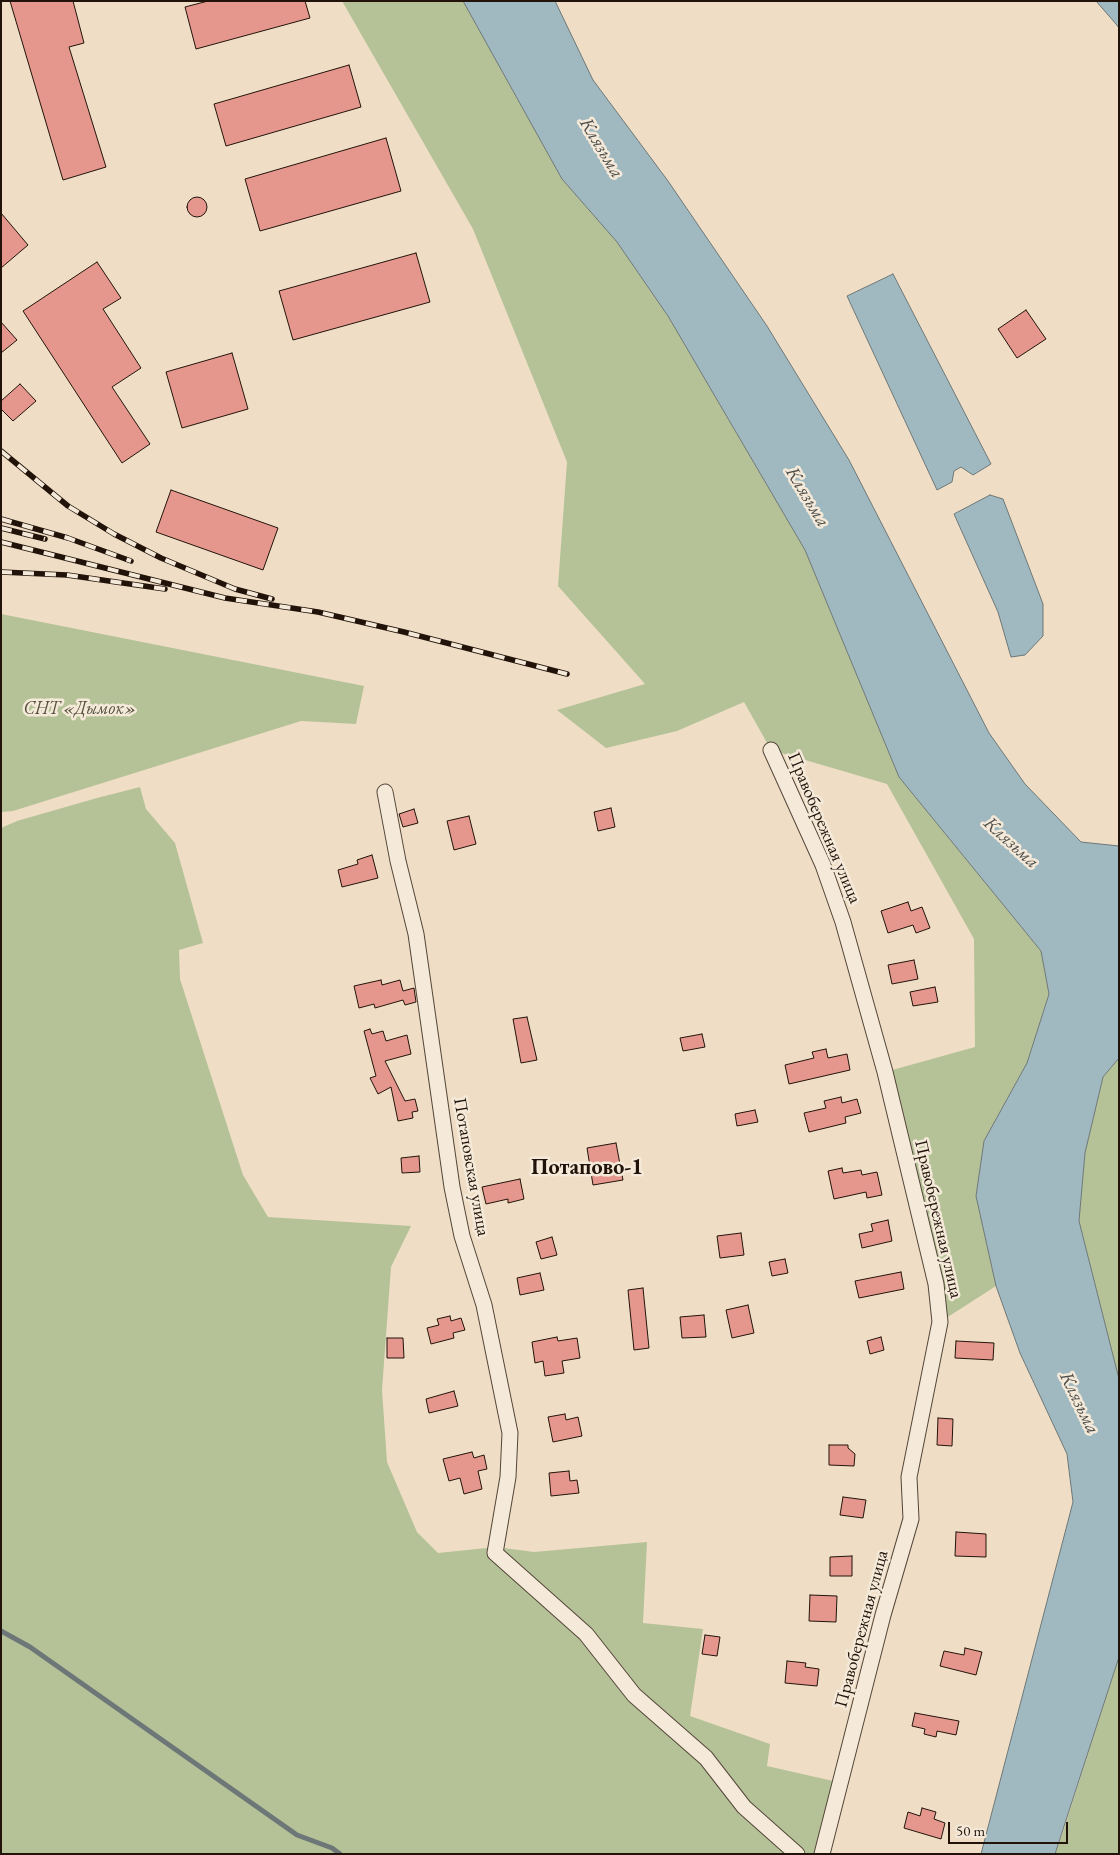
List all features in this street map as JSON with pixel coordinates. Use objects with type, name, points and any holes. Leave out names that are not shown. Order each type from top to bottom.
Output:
[{"type":"street","name":"Правобережная улица","points":[[771,750],[823,864],[843,922],[885,1072],[936,1284],[940,1322],[909,1477],[911,1519],[883,1614],[822,1854]]},
{"type":"street","name":"Потаповская улица","points":[[385,792],[398,861],[416,934],[452,1187],[462,1236],[484,1305],[510,1433],[508,1477],[495,1554],[586,1634],[634,1695],[706,1758],[744,1807],[797,1854]]},
{"type":"green space","points":[[342,1],[463,1],[562,179],[617,242],[668,316],[805,550],[899,777],[1041,951],[1049,993],[1027,1063],[984,1141],[976,1196],[996,1286],[940,1322],[885,1072],[975,1047],[974,939],[887,784],[771,750],[744,702],[677,731],[606,748],[557,710],[645,684],[558,586],[567,462],[473,229]]},
{"type":"green space","name":"СНТ «Дымок»","points":[[1,614],[364,686],[356,724],[301,721],[13,811],[1,812]]},
{"type":"green space","points":[[140,787],[146,809],[175,843],[203,943],[179,950],[180,979],[243,1175],[268,1217],[411,1226],[391,1267],[382,1390],[387,1462],[417,1532],[438,1553],[496,1547],[534,1552],[647,1542],[643,1623],[703,1629],[690,1716],[770,1744],[767,1766],[842,1783],[822,1854],[1,1854],[1,828],[17,821]]},
{"type":"green space","points":[[1119,1058],[1119,1379],[1079,1221],[1085,1153],[1103,1077]]},
{"type":"green space","points":[[1119,1657],[1119,1854],[1055,1854],[1063,1832]]},
{"type":"water","name":"Клязьма","points":[[463,1],[555,1],[593,80],[668,181],[767,326],[849,460],[989,733],[1025,784],[1081,842],[1119,846],[1119,1058],[1103,1077],[1085,1153],[1079,1221],[1119,1379],[1119,1657],[1055,1854],[981,1854],[1073,1502],[1067,1454],[1020,1353],[996,1286],[976,1196],[984,1141],[1027,1063],[1049,994],[1041,951],[899,777],[805,550],[668,316],[617,242],[562,179]]},
{"type":"water","points":[[1096,1],[1119,1],[1119,28],[1116,24]]},
{"type":"water","points":[[893,274],[991,464],[973,475],[961,467],[954,471],[952,482],[937,490],[847,296]]},
{"type":"water","points":[[990,495],[1003,499],[1043,604],[1043,636],[1025,655],[1011,657],[998,612],[954,514]]},
{"type":"building","points":[[10,1],[73,1],[84,43],[69,47],[106,167],[63,180]]},
{"type":"building","points":[[208,1],[305,1],[310,18],[196,49],[185,7]]},
{"type":"building","points":[[349,65],[361,107],[226,146],[214,104]]},
{"type":"building","points":[[386,138],[401,191],[260,231],[245,179]]},
{"type":"building","points":[[197,197],[204,200],[207,207],[204,214],[197,217],[190,214],[187,207],[190,200]]},
{"type":"building","points":[[1,213],[28,245],[1,268]]},
{"type":"building","points":[[416,253],[430,302],[293,340],[279,291]]},
{"type":"building","points":[[97,262],[121,298],[103,309],[141,368],[112,387],[150,444],[122,463],[23,311]]},
{"type":"building","points":[[1026,310],[1046,339],[1017,358],[998,329]]},
{"type":"building","points":[[1,322],[17,340],[1,353]]},
{"type":"building","points":[[232,353],[248,409],[182,428],[166,372]]},
{"type":"building","points":[[20,384],[36,401],[13,421],[1,409],[1,401]]},
{"type":"building","points":[[171,490],[278,528],[263,570],[156,532]]},
{"type":"building","points":[[611,808],[615,827],[598,831],[594,812]]},
{"type":"building","points":[[414,809],[418,823],[403,827],[399,814]]},
{"type":"building","points":[[469,816],[476,844],[454,850],[447,821]]},
{"type":"building","points":[[372,855],[378,878],[342,887],[338,870],[358,864],[357,860]]},
{"type":"building","points":[[908,902],[911,911],[922,907],[930,928],[916,933],[913,925],[888,933],[881,911]]},
{"type":"building","points":[[914,960],[918,979],[892,984],[888,965]]},
{"type":"building","points":[[381,980],[382,985],[400,980],[403,991],[414,988],[416,1002],[405,1005],[403,1000],[375,1008],[374,1004],[359,1008],[354,986]]},
{"type":"building","points":[[935,987],[938,1002],[913,1006],[910,992]]},
{"type":"building","points":[[527,1017],[537,1060],[521,1063],[513,1019]]},
{"type":"building","points":[[370,1029],[372,1034],[383,1031],[386,1041],[407,1035],[411,1054],[385,1061],[405,1101],[415,1099],[418,1111],[412,1112],[413,1118],[398,1121],[391,1087],[378,1094],[370,1078],[376,1076],[364,1031]]},
{"type":"building","points":[[702,1034],[705,1047],[683,1051],[680,1038]]},
{"type":"building","points":[[826,1049],[828,1058],[847,1054],[850,1070],[789,1084],[785,1065],[814,1058],[812,1052]]},
{"type":"building","points":[[841,1097],[842,1103],[857,1099],[861,1113],[845,1117],[846,1123],[809,1132],[804,1113],[826,1108],[824,1101]]},
{"type":"building","points":[[755,1110],[758,1122],[737,1126],[735,1114]]},
{"type":"building","points":[[616,1143],[623,1180],[593,1185],[587,1148]]},
{"type":"building","points":[[419,1156],[420,1172],[402,1173],[401,1158]]},
{"type":"building","points":[[842,1168],[843,1173],[861,1170],[862,1175],[877,1172],[882,1195],[867,1198],[866,1192],[834,1199],[828,1171]]},
{"type":"building","points":[[520,1179],[524,1199],[508,1203],[508,1199],[486,1204],[482,1187]]},
{"type":"building","points":[[888,1220],[892,1241],[862,1248],[859,1234],[873,1231],[871,1224]]},
{"type":"building","points":[[741,1233],[744,1255],[720,1258],[717,1236]]},
{"type":"building","points":[[552,1237],[557,1255],[541,1259],[536,1242]]},
{"type":"building","points":[[785,1259],[788,1273],[772,1276],[769,1262]]},
{"type":"building","points":[[901,1272],[904,1289],[859,1298],[855,1281]]},
{"type":"building","points":[[540,1273],[544,1290],[520,1295],[517,1278]]},
{"type":"building","points":[[643,1288],[649,1348],[634,1350],[628,1290]]},
{"type":"building","points":[[748,1305],[754,1333],[732,1338],[726,1310]]},
{"type":"building","points":[[704,1315],[706,1337],[682,1338],[680,1317]]},
{"type":"building","points":[[450,1316],[451,1321],[461,1318],[465,1330],[453,1333],[454,1338],[431,1344],[427,1328],[439,1325],[437,1319]]},
{"type":"building","points":[[557,1337],[558,1341],[577,1338],[580,1358],[562,1361],[564,1373],[545,1376],[543,1361],[535,1363],[532,1342]]},
{"type":"building","points":[[881,1337],[884,1350],[870,1354],[867,1341]]},
{"type":"building","points":[[387,1338],[403,1338],[404,1358],[387,1358]]},
{"type":"building","points":[[956,1341],[994,1343],[993,1360],[955,1358]]},
{"type":"building","points":[[454,1391],[458,1406],[429,1413],[426,1399]]},
{"type":"building","points":[[565,1414],[566,1420],[578,1417],[582,1436],[553,1442],[548,1417]]},
{"type":"building","points":[[938,1418],[953,1419],[952,1446],[937,1445]]},
{"type":"building","points":[[829,1445],[848,1445],[848,1448],[855,1454],[854,1466],[829,1465]]},
{"type":"building","points":[[472,1452],[474,1458],[484,1455],[487,1469],[478,1471],[482,1489],[464,1494],[460,1478],[449,1481],[443,1459]]},
{"type":"building","points":[[569,1471],[570,1481],[577,1480],[579,1493],[551,1496],[549,1473]]},
{"type":"building","points":[[843,1497],[866,1500],[863,1518],[840,1515]]},
{"type":"building","points":[[956,1532],[986,1534],[986,1557],[955,1556]]},
{"type":"building","points":[[852,1556],[852,1576],[830,1576],[830,1557]]},
{"type":"building","points":[[810,1595],[837,1596],[836,1622],[809,1621]]},
{"type":"building","points":[[705,1635],[720,1637],[717,1656],[702,1654]]},
{"type":"building","points":[[965,1648],[982,1652],[976,1675],[940,1666],[944,1651],[964,1655]]},
{"type":"building","points":[[787,1661],[806,1663],[805,1667],[819,1669],[817,1686],[785,1683]]},
{"type":"building","points":[[915,1713],[959,1721],[956,1735],[937,1731],[936,1737],[924,1734],[925,1729],[912,1726]]},
{"type":"building","points":[[922,1808],[936,1812],[934,1819],[945,1823],[941,1839],[904,1828],[908,1812],[920,1816]]},
{"type":"waterway","points":[[1,1631],[30,1647],[297,1835],[332,1848],[340,1854]]},
{"type":"railway","points":[[1,451],[68,506],[114,534],[161,558],[235,589],[272,599]]},
{"type":"railway","points":[[1,519],[68,538],[131,561]]},
{"type":"railway","points":[[1,528],[45,539]]},
{"type":"railway","points":[[1,542],[225,598],[318,612],[404,632],[567,674]]},
{"type":"railway","points":[[1,572],[67,575],[165,589]]},
{"type":"district","name":"Потапово-1","points":[[587,1168]]}]
